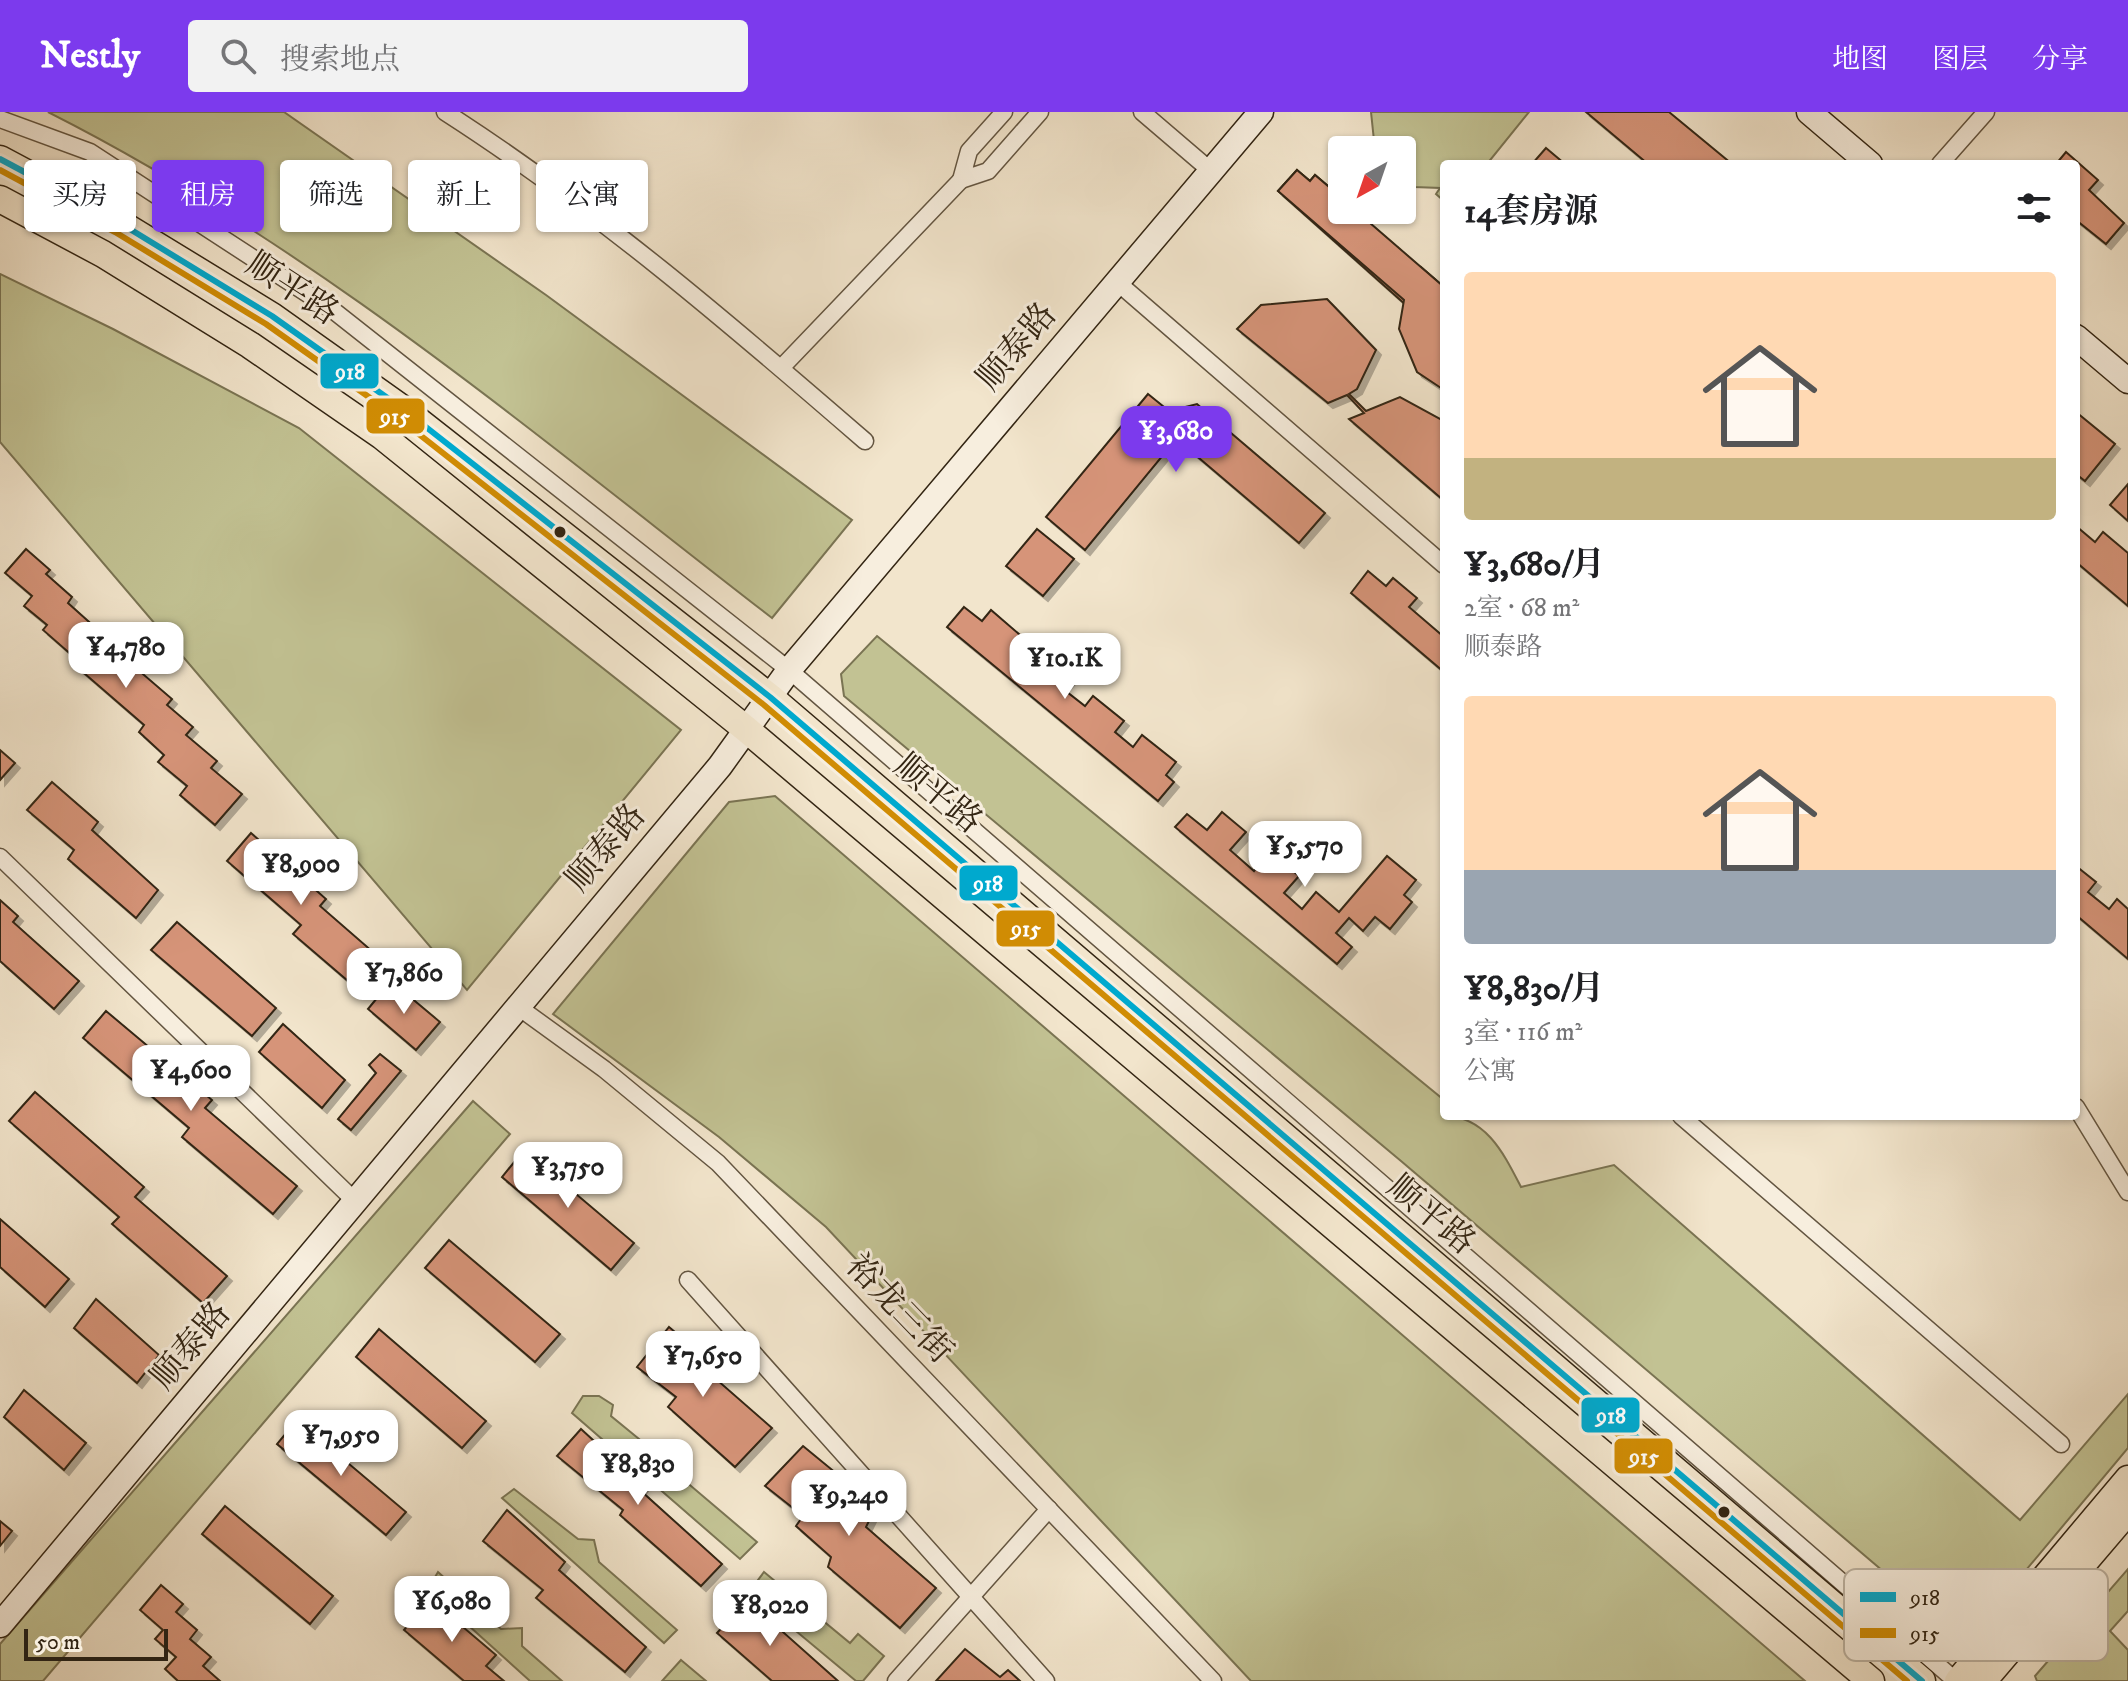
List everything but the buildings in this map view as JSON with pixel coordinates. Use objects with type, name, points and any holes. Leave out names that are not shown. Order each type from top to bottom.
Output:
[{"type":"main road","name":"顺平路","points":[[0,159],[120,223],[272,316],[403,409],[770,697],[1844,1614]]},
{"type":"main road","name":"顺平路","points":[[0,199],[117,262],[250,345],[382,436],[746,729],[1844,1658]]},
{"type":"main road","points":[[2052,1569],[2128,1479]]},
{"type":"main road","points":[[2079,1569],[2128,1511]]},
{"type":"main road","name":"顺平路","points":[[1847,1661],[1871,1681]]},
{"type":"main road","name":"顺平路","points":[[1899,1661],[1922,1681]]},
{"type":"main road","points":[[1957,1681],[1974,1661]]},
{"type":"main road","points":[[1983,1681],[2000,1661]]},
{"type":"street","points":[[445,112],[584,206],[695,294],[865,441]]},
{"type":"street","points":[[961,180],[969,151],[1004,112]]},
{"type":"street","points":[[781,368],[961,180],[988,171],[1040,112]]},
{"type":"street","points":[[1142,112],[1211,171]]},
{"type":"street","name":"顺泰路","points":[[0,1625],[720,766],[789,670],[1261,112]]},
{"type":"street","points":[[1809,112],[1865,160]]},
{"type":"street","points":[[1944,160],[1986,112]]},
{"type":"street","points":[[0,119],[90,152],[334,311],[789,670],[1844,1583]]},
{"type":"street","points":[[1117,282],[1440,562]]},
{"type":"street","points":[[2080,340],[2128,381]]},
{"type":"street","points":[[0,857],[356,1202]]},
{"type":"street","name":"裕龙三街","points":[[517,1006],[604,1069],[718,1163],[1213,1681]]},
{"type":"street","points":[[2080,1114],[2128,1192]]},
{"type":"street","points":[[1686,1120],[2061,1444]]},
{"type":"street","points":[[688,1280],[1046,1681]]},
{"type":"street","points":[[896,1681],[1049,1509]]},
{"type":"street","points":[[1934,1661],[1957,1681]]},
{"type":"green space","points":[[48,112],[284,112],[353,160],[280,160],[280,232],[392,232],[392,187],[408,199],[408,232],[456,232],[852,520],[772,618],[422,347],[255,232],[264,232],[264,160],[152,160],[152,169]]},
{"type":"green space","points":[[1371,112],[1529,112],[1490,160],[1440,160],[1440,188],[1416,187],[1416,136],[1374,136]]},
{"type":"green space","points":[[0,274],[113,329],[299,428],[681,730],[467,990],[0,442]]},
{"type":"green space","points":[[877,636],[1440,1097],[1440,1120],[1465,1120],[1482,1130],[1500,1150],[1521,1187],[1614,1165],[2020,1520],[2128,1394],[2128,1448],[2027,1569],[1881,1569],[1401,1161],[844,696],[841,674]]},
{"type":"green space","points":[[775,796],[1805,1681],[1251,1681],[826,1227],[719,1137],[553,1014],[729,802]]},
{"type":"green space","points":[[473,1101],[510,1134],[43,1681],[0,1681],[0,1644]]},
{"type":"green space","points":[[583,1396],[599,1396],[613,1405],[611,1416],[661,1457],[670,1454],[677,1457],[681,1466],[678,1475],[757,1542],[740,1559],[572,1413]]},
{"type":"green space","points":[[514,1489],[578,1539],[594,1540],[599,1562],[677,1630],[664,1643],[502,1498]]},
{"type":"green space","points":[[2128,1569],[2128,1611],[2110,1631],[2128,1650],[2128,1681],[2037,1681],[2035,1676],[2048,1661],[2108,1661],[2108,1592]]},
{"type":"green space","points":[[438,1572],[501,1629],[522,1628],[522,1646],[562,1681],[530,1681],[428,1589]]},
{"type":"green space","points":[[764,1572],[850,1643],[858,1634],[884,1656],[863,1681],[856,1681],[749,1592]]},
{"type":"green space","points":[[681,1660],[706,1681],[662,1681]]},
{"type":"transit line","name":"918","points":[[0,159],[120,223],[272,316],[403,409],[770,697],[1844,1614]]},
{"type":"transit line","name":"915","points":[[0,170],[115,232],[266,324],[397,417],[764,705],[1844,1627]]},
{"type":"transit line","name":"915","points":[[1884,1661],[1907,1681]]},
{"type":"transit line","name":"918","points":[[1899,1661],[1922,1681]]}]
